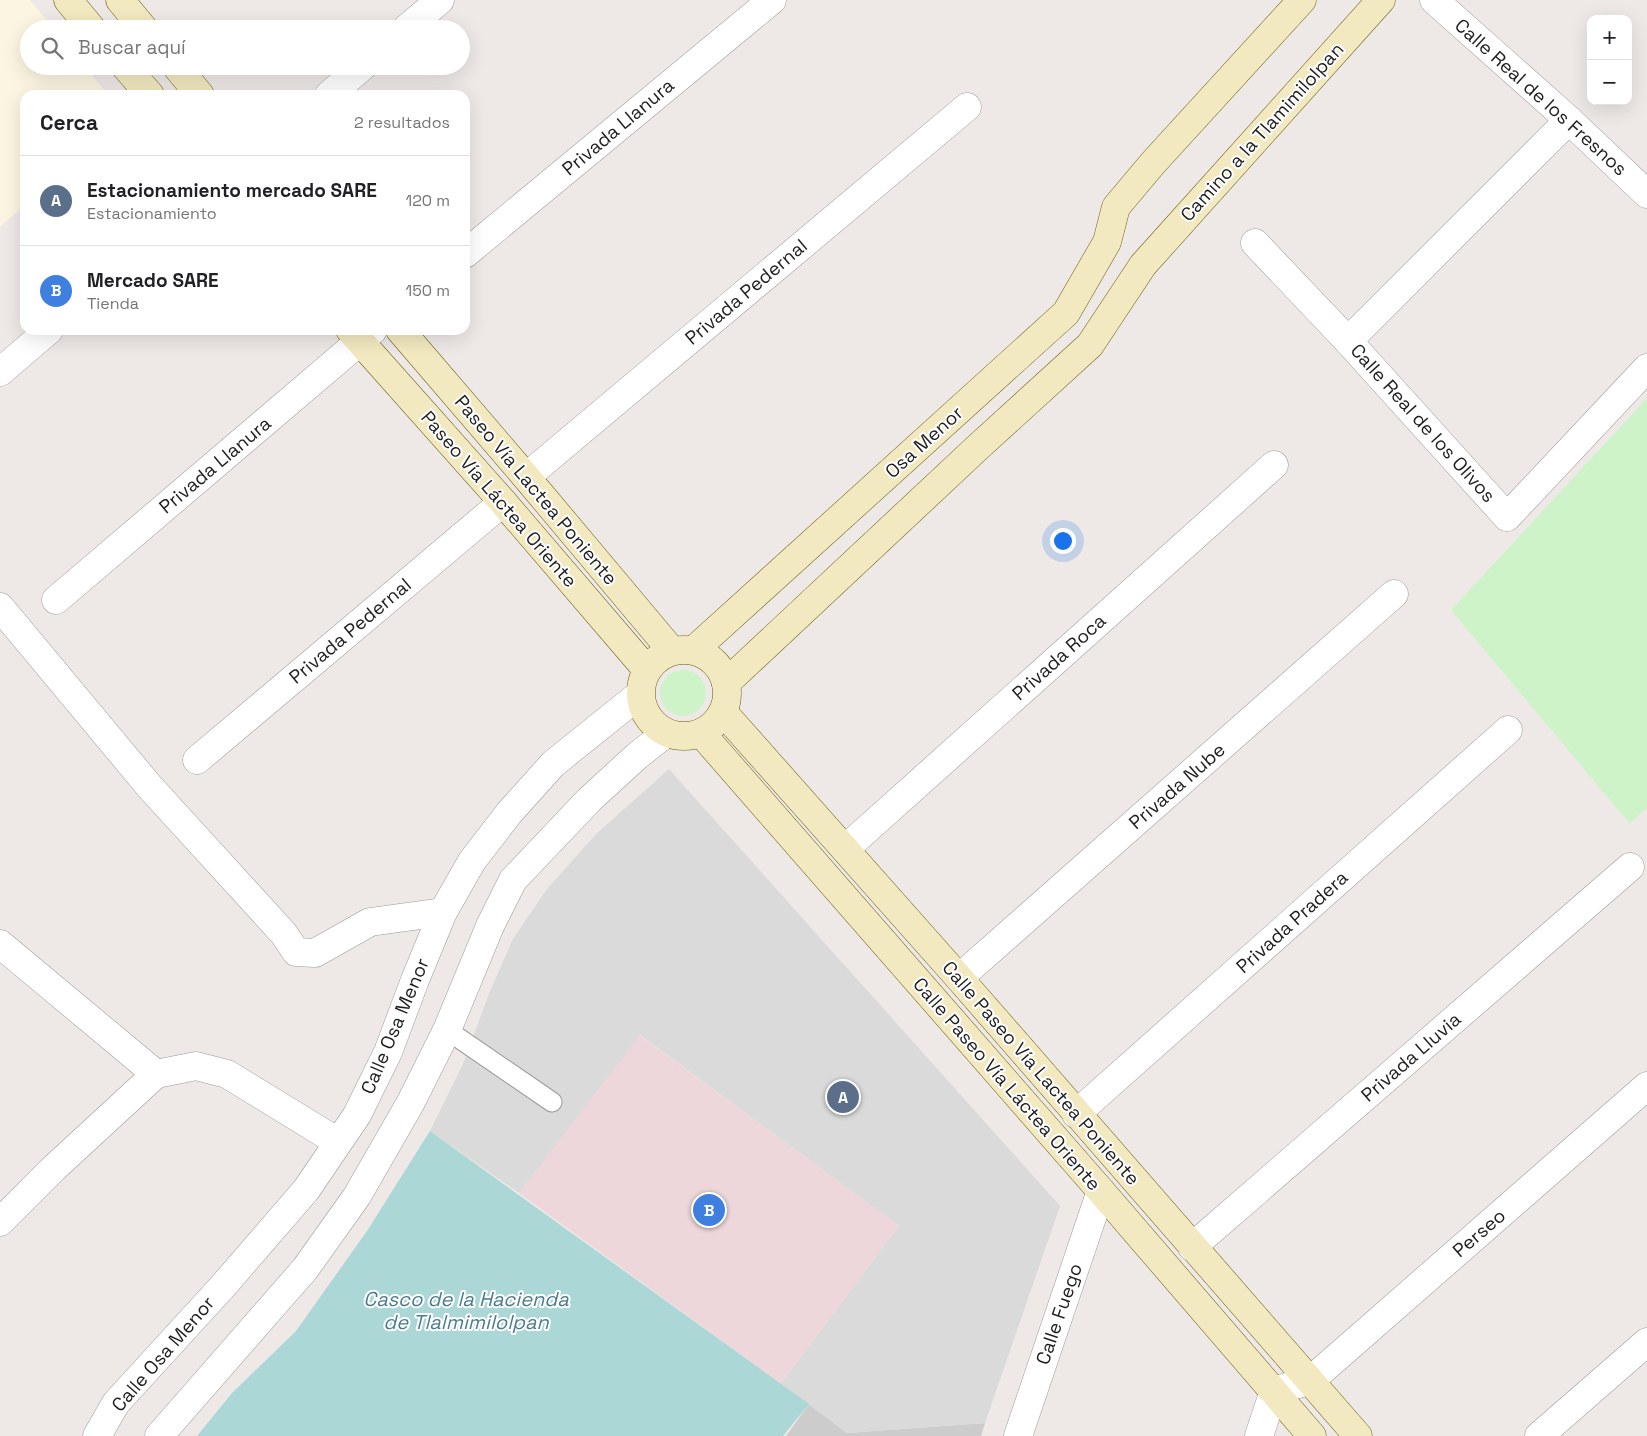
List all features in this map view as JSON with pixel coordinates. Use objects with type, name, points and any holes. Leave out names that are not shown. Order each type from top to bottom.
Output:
[{"type":"street","points":[[68,0],[85,20]]},
{"type":"street","points":[[121,0],[137,20]]},
{"type":"street","points":[[417,20],[440,0]]},
{"type":"street","name":"Privada Llanura","points":[[470,250],[772,0]]},
{"type":"street","name":"Osa Menor","points":[[683,651],[1066,313],[1107,242],[1116,207],[1153,163],[1302,0]]},
{"type":"street","name":"Camino a la Tlamimilolpan","points":[[726,683],[1090,345],[1143,265],[1381,0]]},
{"type":"street","name":"Calle Real de los Fresnos","points":[[1434,0],[1569,120],[1647,194]]},
{"type":"street","points":[[133,75],[146,90]]},
{"type":"street","points":[[183,75],[196,90]]},
{"type":"street","points":[[335,90],[352,75]]},
{"type":"street","name":"Privada Pedernal","points":[[526,477],[967,106]]},
{"type":"street","name":"Calle Real de los Olivos","points":[[1569,120],[1348,341],[1507,517],[1647,368]]},
{"type":"street","points":[[1255,243],[1348,341]]},
{"type":"street","points":[[0,372],[43,335]]},
{"type":"street","name":"Privada Llanura","points":[[56,600],[360,335]]},
{"type":"street","name":"Paseo Vía Láctea Oriente","points":[[362,335],[502,502],[643,682]]},
{"type":"street","name":"Paseo Vía Lactea Poniente","points":[[404,335],[526,477],[683,651]]},
{"type":"street","name":"Privada Roca","points":[[845,849],[1274,465]]},
{"type":"street","name":"Privada Pedernal","points":[[197,760],[502,502]]},
{"type":"street","name":"Privada Nube","points":[[959,978],[1394,594]]},
{"type":"street","points":[[0,607],[149,786],[284,934],[296,952],[315,953],[370,922],[443,912]]},
{"type":"street","points":[[683,651],[705,655],[714,662],[722,672],[726,683],[727,698],[723,712],[710,728],[701,733],[683,737],[666,733],[655,726],[647,717],[642,706],[643,682],[653,662],[683,651]]},
{"type":"street","name":"Calle Osa Menor","points":[[97,1436],[116,1403],[223,1286],[306,1190],[357,1115],[388,1052],[443,912],[472,862],[509,813],[547,771],[643,682]]},
{"type":"street","name":"Calle Paseo Vía Lactea Poniente","points":[[723,712],[959,978],[1358,1436]]},
{"type":"street","name":"Privada Pradera","points":[[1076,1114],[1508,730]]},
{"type":"street","points":[[159,1436],[305,1268],[352,1204],[411,1102],[447,1030],[490,926],[513,880],[589,800],[637,756],[666,733]]},
{"type":"street","name":"Calle Paseo Vía Láctea Oriente","points":[[701,733],[1312,1436]]},
{"type":"street","name":"Privada Lluvia","points":[[1192,1247],[1630,867]]},
{"type":"street","points":[[0,944],[156,1074]]},
{"type":"street","points":[[2,1214],[156,1074],[196,1066],[227,1074],[338,1142]]},
{"type":"street","name":"Perseo","points":[[1311,1380],[1647,1086]]},
{"type":"street","name":"Calle Fuego","points":[[1018,1436],[1101,1191]]},
{"type":"street","points":[[1539,1436],[1647,1342]]},
{"type":"street","points":[[1258,1436],[1274,1391],[1311,1380]]},
{"type":"lane","points":[[447,1030],[552,1102]]},
{"type":"shaded area","points":[[0,0],[30,0],[47,20],[20,20],[20,75],[92,75],[104,90],[20,90],[20,209],[0,227]]},
{"type":"shaded area","points":[[669,769],[1060,1206],[985,1423],[847,1433],[781,1384],[899,1226],[640,1035],[519,1193],[430,1131],[463,1064],[490,991],[513,939],[547,889],[596,834]]},
{"type":"shaded area","points":[[639,1035],[899,1226],[781,1384],[519,1193]]},
{"type":"shaded area","points":[[809,1404],[847,1433],[985,1423],[981,1436],[786,1436]]},
{"type":"green space","points":[[1647,398],[1647,807],[1630,824],[1451,610]]},
{"type":"green space","points":[[683,670],[696,674],[702,680],[706,693],[702,706],[696,712],[683,716],[670,712],[664,706],[660,693],[664,680],[670,674]]},
{"type":"water","name":"Casco de la Hacienda de Tlalmimilolpan","points":[[430,1131],[809,1404],[783,1436],[197,1436],[232,1393],[296,1331],[367,1231]]},
{"type":"place","name":"Estacionamiento mercado SARE","points":[[843,1097]]},
{"type":"place","name":"Mercado SARE","points":[[709,1210]]}]
